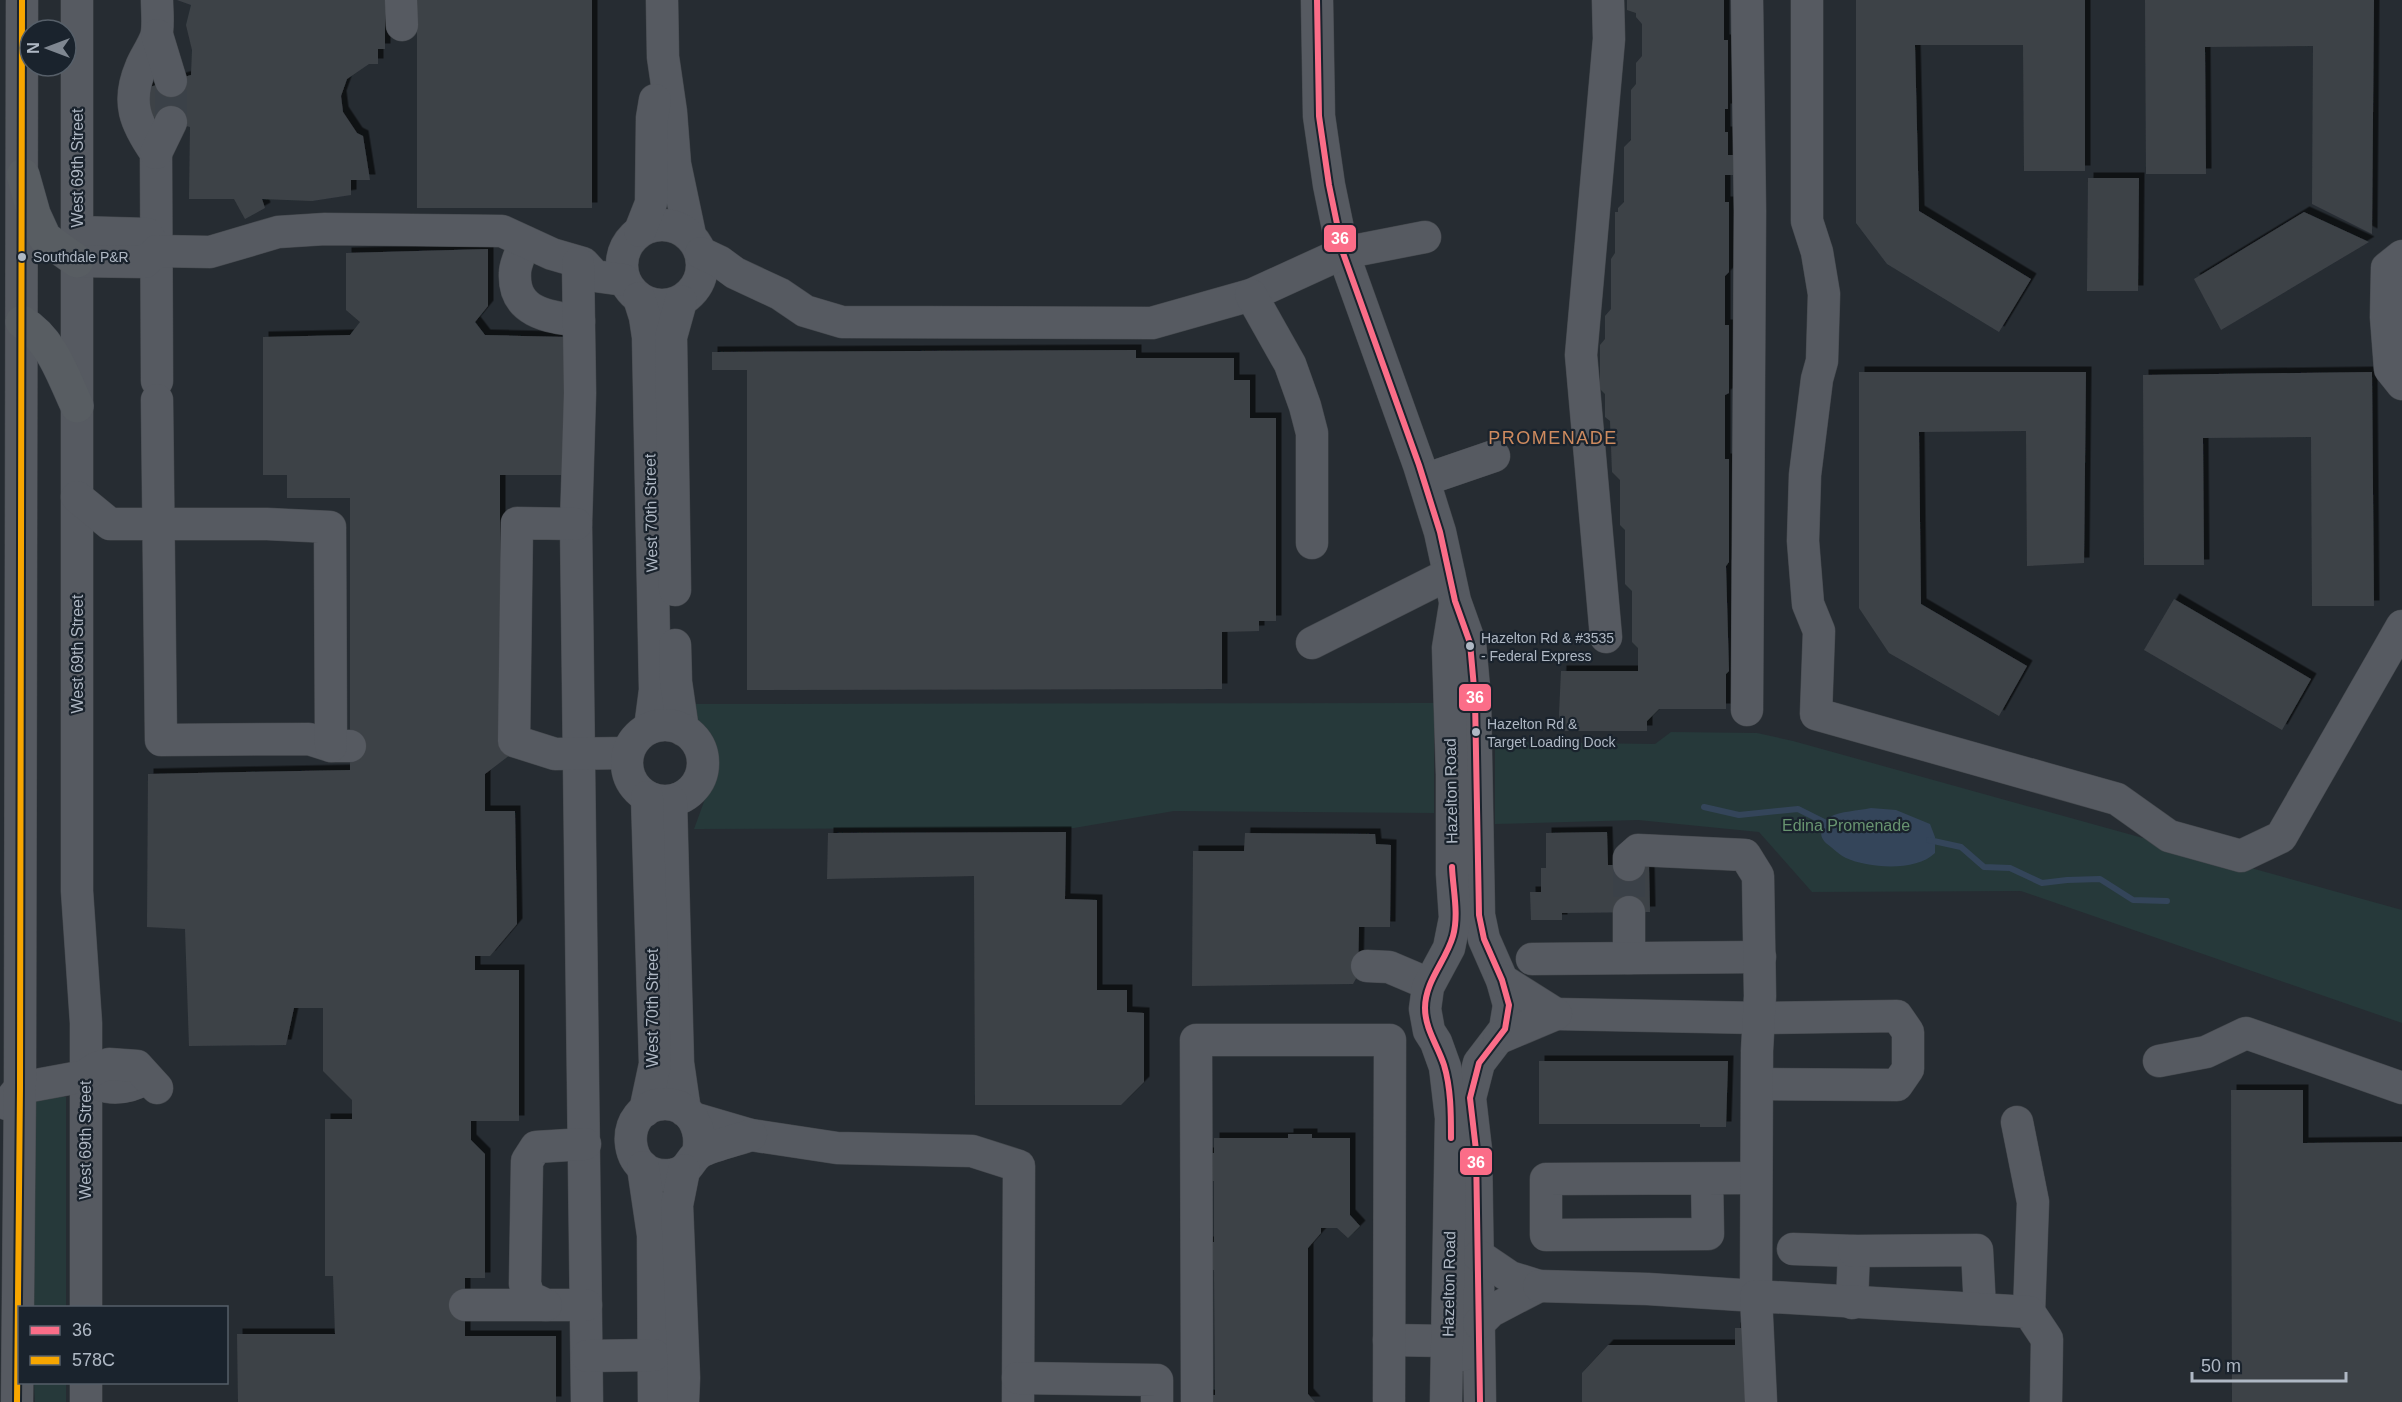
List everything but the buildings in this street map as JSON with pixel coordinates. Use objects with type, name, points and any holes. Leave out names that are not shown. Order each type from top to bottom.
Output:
[{"type":"main road","points":[[23,175],[34,213],[45,238],[77,247]]},
{"type":"main road","points":[[11,323],[34,329],[51,350],[77,406]]},
{"type":"street","points":[[17,1402],[7,1089],[22,398],[11,323],[23,175],[22,0]]},
{"type":"street","name":"West 69th Street","points":[[77,0],[77,891],[86,1023],[86,1306]]},
{"type":"street","points":[[157,0],[157,35],[171,81]]},
{"type":"street","points":[[662,0],[663,57],[671,112],[675,164],[702,273],[687,296]]},
{"type":"street","name":"Hazelton Road","points":[[1317,0],[1320,116],[1329,185],[1343,254],[1424,480],[1440,532],[1452,588],[1470,643],[1475,699],[1479,915],[1484,939],[1500,976],[1509,1005],[1505,1029],[1479,1064],[1470,1098],[1470,1114],[1476,1150],[1480,1402]]},
{"type":"street","points":[[1606,637],[1581,355],[1609,39],[1608,0]]},
{"type":"street","points":[[1747,0],[1750,211],[1747,710]]},
{"type":"street","points":[[1807,0],[1807,221],[1817,252],[1824,294],[1822,361],[1817,379],[1805,475],[1803,541],[1808,604],[1819,632],[1816,714],[2116,799],[2169,836],[2241,856],[2281,837],[2402,626]]},
{"type":"street","points":[[156,153],[141,132],[133,110],[133,89],[157,35]]},
{"type":"street","points":[[631,289],[622,258],[651,203],[652,118],[663,57]]},
{"type":"street","points":[[77,497],[110,524],[157,523],[267,524],[341,527],[340,746],[309,739],[161,740],[157,523],[156,153],[171,122]]},
{"type":"street","points":[[587,1402],[576,524],[581,263],[596,249],[633,239],[653,225],[666,224],[679,228],[695,244],[735,273],[780,294],[805,311],[842,322],[1152,323],[1251,295],[1343,254],[1425,237]]},
{"type":"street","points":[[77,247],[145,262],[157,250],[210,252],[278,232],[325,229],[510,227],[581,263],[595,276],[631,289],[655,305],[664,306],[687,296],[729,289],[780,294]]},
{"type":"street","points":[[510,227],[518,295],[537,313],[579,321]]},
{"type":"street","points":[[2402,256],[2387,268],[2386,318],[2390,369],[2402,384]]},
{"type":"street","name":"West 70th Street","points":[[631,289],[645,317],[648,337],[655,690],[650,728]]},
{"type":"street","points":[[1251,295],[1290,364],[1312,433],[1312,543]]},
{"type":"street","name":"West 70th Street","points":[[683,730],[676,682],[671,338],[687,296]]},
{"type":"street","points":[[0,372],[22,398]]},
{"type":"street","points":[[1424,480],[1494,456]]},
{"type":"street","points":[[576,524],[509,522],[507,741],[555,754],[579,766],[645,783],[692,790],[703,770],[700,746],[693,737],[673,726],[650,728],[641,734],[645,783]]},
{"type":"street","points":[[77,554],[110,524]]},
{"type":"street","points":[[1312,643],[1452,588]]},
{"type":"street","name":"Hazelton Road","points":[[1446,1402],[1451,1118],[1447,1076],[1425,1009],[1434,976],[1449,948],[1455,918],[1452,874],[1448,648],[1452,588]]},
{"type":"street","name":"West 70th Street","points":[[645,783],[655,1064],[645,1111]]},
{"type":"street","name":"West 70th Street","points":[[645,783],[678,1062],[689,1114]]},
{"type":"street","points":[[1629,866],[1629,858],[1638,850],[1745,855],[1758,876],[1760,957],[1756,1296],[1761,1402]]},
{"type":"street","points":[[1629,912],[1629,958]]},
{"type":"street","points":[[1532,960],[1760,957]]},
{"type":"street","points":[[1367,966],[1389,967],[1434,976],[1449,962],[1468,959],[1487,964],[1500,976],[1556,1014]]},
{"type":"street","points":[[1197,1402],[1196,1040],[1390,1040],[1433,1037],[1448,1051],[1468,1053],[1556,1014],[1759,1018],[1897,1016],[1908,1032],[1908,1069],[1897,1085],[1758,1084]]},
{"type":"street","points":[[2159,1061],[2206,1052],[2246,1033],[2402,1088]]},
{"type":"street","points":[[1389,1402],[1390,1040]]},
{"type":"street","points":[[7,1089],[85,1076],[96,1085],[113,1088],[152,1083]]},
{"type":"street","points":[[751,1135],[691,1162],[674,1174],[663,1176],[643,1167],[636,1159],[630,1138],[637,1118],[645,1111],[665,1104],[751,1135],[837,1148],[972,1151],[1019,1167],[1018,1390],[1097,1390],[1157,1380],[1157,1402]]},
{"type":"street","points":[[683,1402],[677,1205],[700,1135],[689,1114]]},
{"type":"street","points":[[2017,1122],[2033,1202],[2029,1312],[2047,1339],[2046,1402]]},
{"type":"street","points":[[546,1305],[529,1297],[525,1284],[527,1161],[536,1147],[585,1144]]},
{"type":"street","points":[[643,1167],[653,1235],[654,1402]]},
{"type":"street","points":[[1707,1179],[1708,1234],[1546,1235],[1546,1179],[1756,1178]]},
{"type":"street","points":[[1793,1249],[1977,1250],[1980,1309]]},
{"type":"street","points":[[1852,1303],[1854,1251]]},
{"type":"street","points":[[1479,1256],[1510,1277],[1539,1286],[1648,1289],[2029,1312]]},
{"type":"street","points":[[1479,1323],[1491,1311],[1539,1286]]},
{"type":"street","points":[[465,1305],[586,1305]]},
{"type":"street","points":[[1389,1340],[1448,1341],[1458,1348],[1464,1357],[1464,1402]]},
{"type":"street","points":[[587,1356],[654,1356]]},
{"type":"street","points":[[86,1384],[86,1402]]},
{"type":"green space","points":[[1434,703],[1434,813],[1174,811],[1074,828],[694,829],[709,788],[710,745],[691,704]]},
{"type":"green space","name":"Edina Promenade","points":[[1671,732],[1757,733],[1793,741],[2402,910],[2402,1023],[2021,891],[1812,892],[1759,832],[1638,820],[1495,824],[1495,742],[1655,744]]},
{"type":"green space","points":[[36,1097],[66,1097],[66,1306],[27,1306],[27,1142]]},
{"type":"green space","points":[[34,1384],[66,1384],[66,1402],[35,1402]]},
{"type":"water","points":[[1871,808],[1896,810],[1930,824],[1935,837],[1935,853],[1927,859],[1904,866],[1879,866],[1844,857],[1823,839],[1822,826],[1830,817],[1844,812]]},
{"type":"waterway","points":[[1704,807],[1739,815],[1798,809],[1830,825]]},
{"type":"waterway","points":[[1929,840],[1961,847],[1984,867],[2010,868],[2042,883],[2100,879],[2133,900],[2167,901]]},
{"type":"tunnel","points":[[171,81],[171,122]]},
{"type":"tunnel","points":[[1629,865],[1629,912]]},
{"type":"transit line","name":"578C","points":[[17,1402],[20,1088],[22,0]]},
{"type":"transit line","name":"36","points":[[1317,0],[1319,116],[1329,185],[1343,253],[1419,465],[1440,532],[1455,601],[1470,643],[1475,699],[1479,915],[1484,939],[1502,980],[1509,1005],[1505,1029],[1479,1063],[1470,1098],[1476,1150],[1480,1402]]},
{"type":"transit line","name":"36","points":[[1451,1138],[1448,1083],[1441,1058],[1429,1030],[1425,1008],[1428,989],[1450,945],[1455,928],[1456,911],[1452,867]]},
{"type":"place","name":"Southdale P&R","points":[[22,257]]},
{"type":"place","name":"Hazelton Rd & #3535 - Federal Express","points":[[1470,646]]},
{"type":"place","name":"Hazelton Rd & Target Loading Dock","points":[[1476,732]]},
{"type":"district","name":"PROMENADE","points":[[1553,438]]}]
